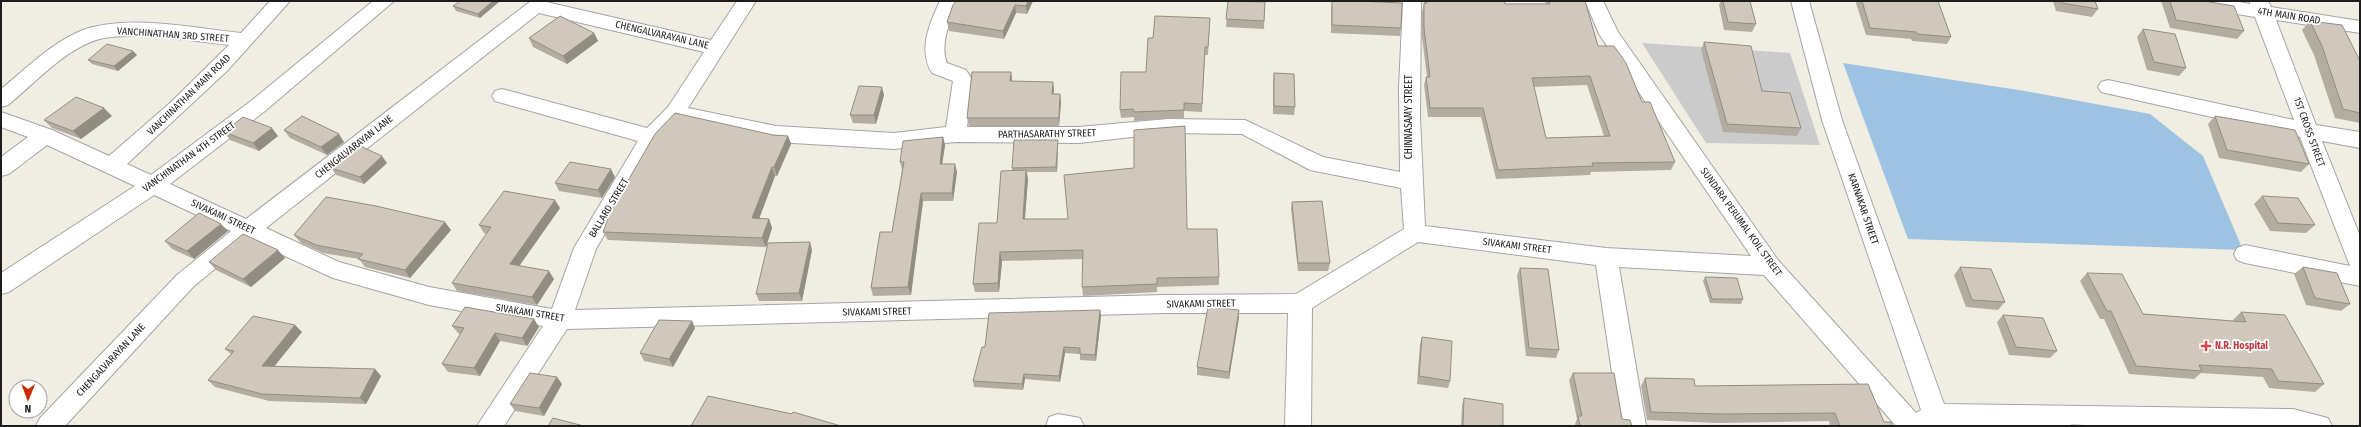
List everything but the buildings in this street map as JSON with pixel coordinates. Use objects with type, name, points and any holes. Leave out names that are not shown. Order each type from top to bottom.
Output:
[{"type":"street","name":"VANCHINATHAN MAIN ROAD","points":[[110,167],[194,93],[246,40],[281,1]]},
{"type":"street","name":"VANCHINATHAN 4TH STREET","points":[[1,285],[153,185],[258,106],[385,1]]},
{"type":"street","name":"BALLARD STREET","points":[[490,426],[560,320],[585,248],[651,136],[675,112],[715,48],[747,1]]},
{"type":"street","points":[[949,1],[940,21],[934,57],[939,68],[959,75],[963,81],[956,134]]},
{"type":"street","name":"CHINNASAMY STREET","points":[[1412,1],[1409,71],[1410,182],[1415,233]]},
{"type":"street","name":"SUNDARA PERUMAL KOIL STREET","points":[[1594,1],[1609,34],[1770,266],[1912,426]]},
{"type":"street","name":"KARNAKAR STREET","points":[[1800,1],[1832,120],[1925,420]]},
{"type":"street","name":"4TH MAIN ROAD","points":[[2194,1],[2261,6],[2360,27]]},
{"type":"street","name":"CHENGALVARAYAN LANE","points":[[49,426],[185,281],[529,3],[715,48]]},
{"type":"street","name":"1ST CROSS STREET","points":[[2261,6],[2360,263]]},
{"type":"street","name":"VANCHINATHAN 3RD STREET","points":[[1,100],[66,48],[90,34],[116,30],[246,40]]},
{"type":"street","points":[[2108,88],[2308,131],[2360,140]]},
{"type":"street","points":[[502,96],[651,136]]},
{"type":"street","name":"PARTHASARATHY STREET","points":[[675,112],[776,134],[894,141],[956,134],[1080,136],[1167,126],[1245,127],[1318,164],[1410,182]]},
{"type":"street","name":"SIVAKAMI STREET","points":[[1,119],[45,135],[110,167],[249,228],[333,269],[429,296],[560,320],[1165,304],[1300,303]]},
{"type":"street","points":[[1,168],[45,135]]},
{"type":"street","name":"SIVAKAMI STREET","points":[[1415,233],[1606,257],[1770,266]]},
{"type":"street","points":[[1298,426],[1300,303],[1415,233]]},
{"type":"street","points":[[2244,254],[2360,277]]},
{"type":"street","points":[[1606,257],[1632,426]]},
{"type":"street","points":[[1925,420],[2293,420],[2319,426]]},
{"type":"shaded area","points":[[1642,43],[1790,53],[1820,145],[1706,143]]},
{"type":"water","points":[[1843,63],[2025,91],[2150,114],[2203,156],[2243,250],[1908,239]]},
{"type":"place","name":"N.R. Hospital","points":[[2206,346]]}]
